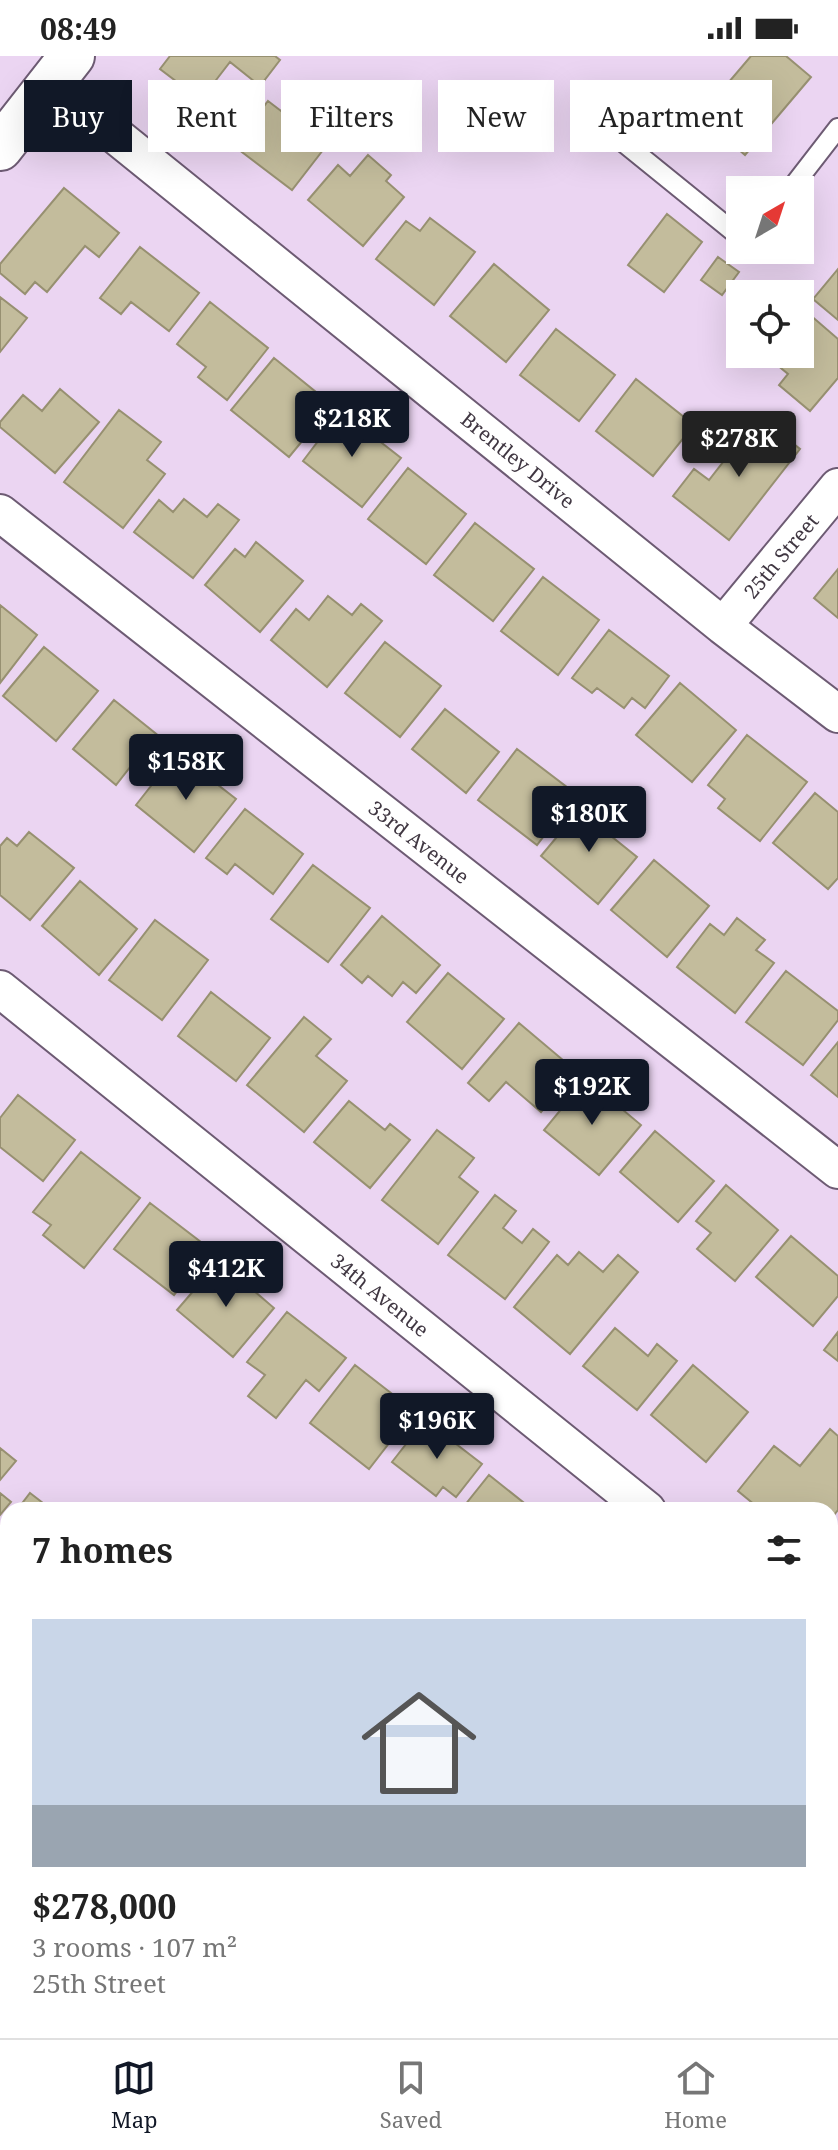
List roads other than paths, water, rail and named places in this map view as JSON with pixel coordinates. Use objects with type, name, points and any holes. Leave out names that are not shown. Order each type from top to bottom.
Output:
[{"type":"street","points":[[0,148],[60,72]]},
{"type":"street","name":"Brentley Drive","points":[[60,72],[89,114],[723,626],[838,714]]},
{"type":"street","name":"25th Street","points":[[723,626],[838,487]]},
{"type":"street","name":"33rd Avenue","points":[[0,513],[838,1170]]},
{"type":"street","name":"34th Avenue","points":[[0,989],[637,1502]]},
{"type":"lane","points":[[801,176],[838,128]]},
{"type":"lane","points":[[635,152],[726,226]]}]
